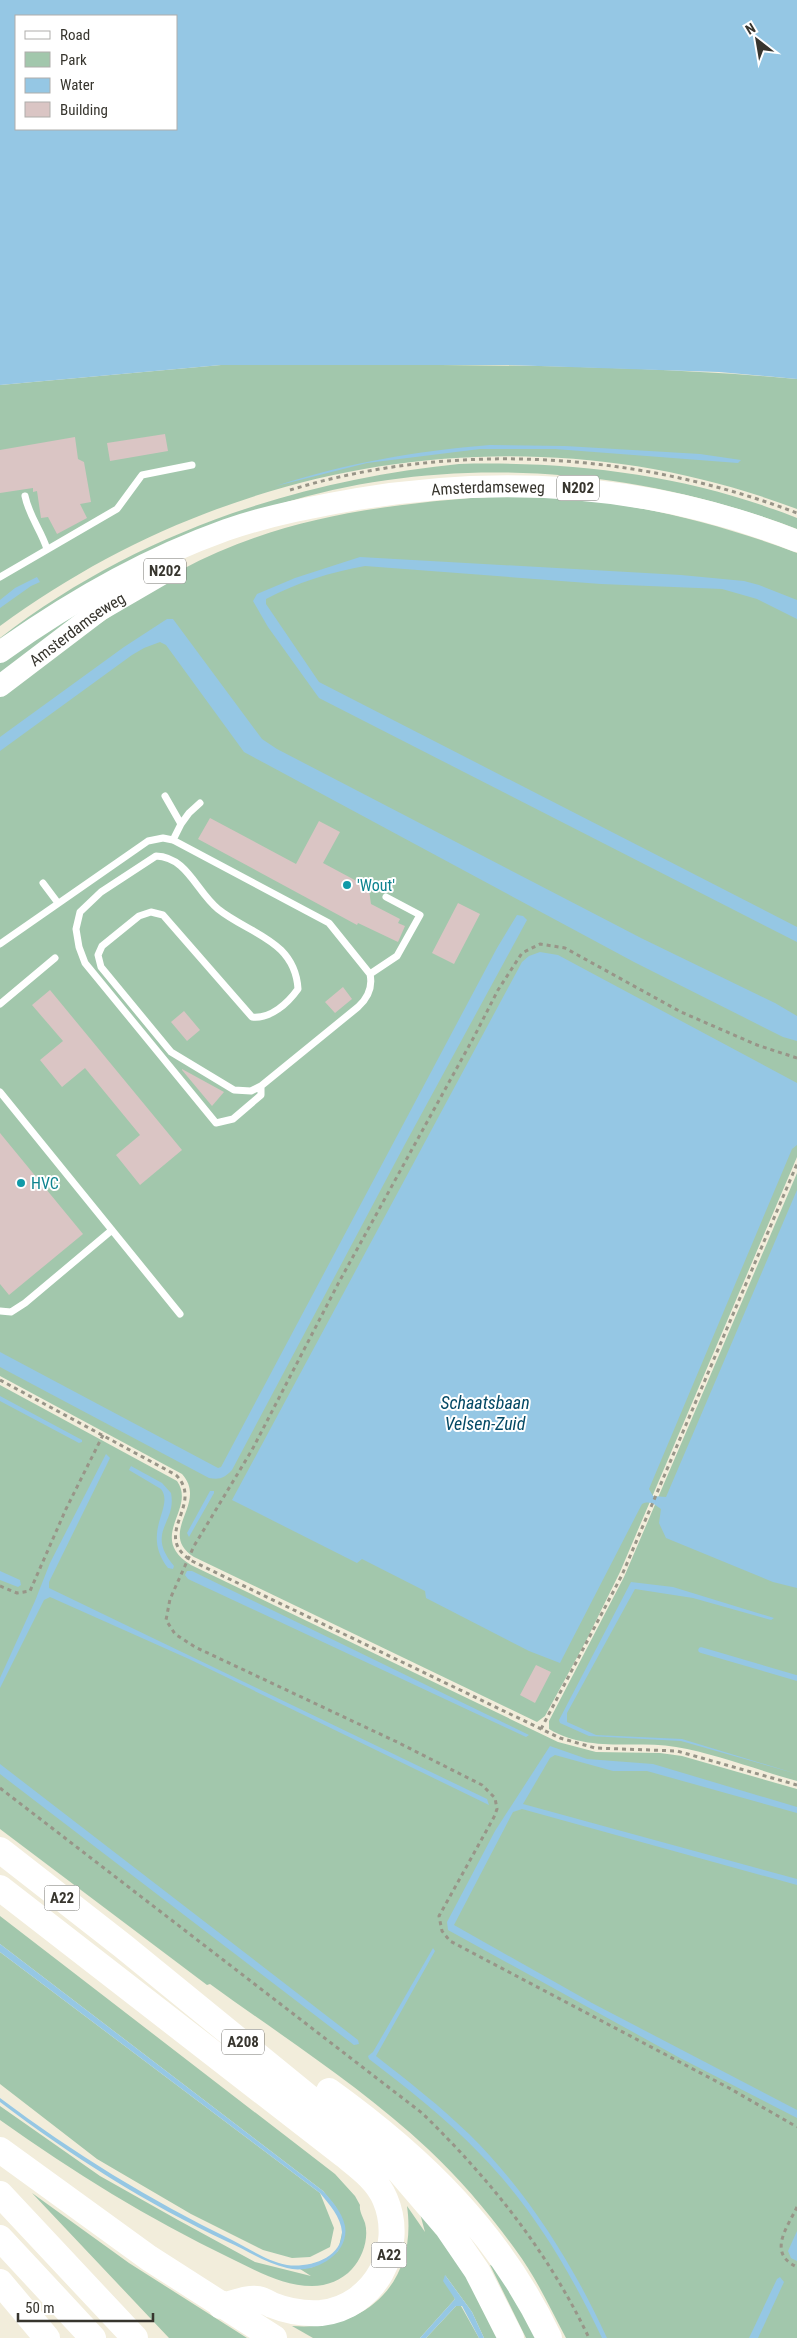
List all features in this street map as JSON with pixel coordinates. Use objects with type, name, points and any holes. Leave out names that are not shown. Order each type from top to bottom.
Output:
[{"type":"highway","name":"A22","points":[[0,1850],[123,1946],[374,2123],[428,2170],[455,2198],[512,2274],[548,2338]]},
{"type":"highway","name":"A22","points":[[0,1888],[338,2150],[370,2177],[385,2198],[392,2228],[387,2262],[376,2281],[356,2300],[337,2309],[319,2313],[290,2310],[258,2299],[221,2306]]},
{"type":"highway","name":"A208","points":[[123,1946],[399,2171],[452,2234],[477,2271],[511,2338]]},
{"type":"highway","points":[[0,2150],[150,2258],[221,2306],[274,2338]]},
{"type":"highway","points":[[0,2194],[136,2338]]},
{"type":"highway","points":[[0,2238],[93,2338]]},
{"type":"highway","points":[[0,2282],[47,2338]]},
{"type":"main road","name":"Amsterdamseweg","points":[[0,652],[96,590],[180,549],[227,530],[270,516],[352,500],[456,486],[526,485],[598,490],[696,508],[728,516],[797,541]]},
{"type":"main road","name":"Amsterdamseweg","points":[[0,686],[100,610],[170,569],[242,537],[352,500]]},
{"type":"lane","points":[[0,576],[116,509],[142,475],[192,465]]},
{"type":"lane","points":[[25,496],[28,510],[41,530],[47,550]]},
{"type":"lane","points":[[166,796],[181,824]]},
{"type":"lane","points":[[173,840],[189,812],[200,803]]},
{"type":"lane","points":[[0,944],[148,841],[163,838],[173,840],[329,923],[370,974],[370,989],[363,1002],[261,1086],[251,1091],[234,1090],[171,1052],[101,967],[98,955],[102,946],[140,916],[151,912],[163,915],[252,1017],[263,1018],[290,1000],[298,989],[297,974],[286,956],[272,942],[216,908],[179,863],[166,856],[156,856],[101,892],[80,912],[76,929],[85,963],[216,1123],[233,1119],[261,1095],[261,1086]]},
{"type":"lane","points":[[43,882],[58,903]]},
{"type":"lane","points":[[370,974],[396,956],[420,915],[386,897]]},
{"type":"lane","points":[[0,1004],[55,958]]},
{"type":"lane","points":[[0,1092],[180,1314]]},
{"type":"lane","points":[[0,1311],[11,1312],[25,1303],[112,1230]]},
{"type":"path","points":[[797,1058],[757,1044],[681,1012],[565,948],[540,944],[522,953],[498,990],[338,1282],[252,1450],[188,1559],[167,1607],[166,1620],[175,1634],[195,1647],[445,1765],[482,1785],[491,1793],[496,1804],[494,1817],[440,1916],[442,1931],[450,1942],[729,2088],[797,2127]]},
{"type":"path","points":[[541,1729],[602,1615],[658,1494],[797,1164]]},
{"type":"path","points":[[0,1380],[171,1471],[184,1483],[186,1500],[176,1528],[175,1538],[180,1551],[188,1559],[566,1740],[595,1748],[677,1751],[797,1785]]},
{"type":"path","points":[[0,1586],[17,1593],[30,1591],[62,1517],[103,1435]]},
{"type":"path","points":[[0,1788],[422,2113],[474,2166],[510,2208],[555,2273],[589,2338]]},
{"type":"path","points":[[797,2207],[782,2239],[780,2250],[785,2260],[797,2267]]},
{"type":"green space","points":[[221,365],[581,367],[797,379],[797,509],[695,478],[591,460],[487,457],[384,466],[282,488],[184,522],[89,568],[0,626],[0,385]]},
{"type":"green space","points":[[459,464],[545,465],[588,468],[673,481],[756,503],[797,518],[797,529],[735,508],[671,492],[606,480],[540,474],[474,473],[409,477],[344,488],[270,508],[0,642],[0,638],[51,602],[104,570],[160,542],[217,519],[276,499],[336,484],[397,472]]},
{"type":"green space","points":[[502,496],[583,500],[646,509],[722,528],[797,553],[797,1157],[620,1572],[587,1639],[545,1716],[537,1722],[194,1557],[184,1547],[180,1538],[190,1496],[189,1485],[182,1474],[0,1376],[0,693],[48,657],[160,582],[219,552],[258,537],[337,515],[419,503]]},
{"type":"green space","points":[[129,579],[0,676],[0,660]]},
{"type":"green space","points":[[797,1173],[797,1781],[722,1758],[676,1747],[595,1743],[564,1736],[549,1729],[549,1721],[624,1577]]},
{"type":"green space","points":[[0,1385],[177,1481],[181,1491],[181,1502],[172,1534],[173,1544],[178,1554],[191,1565],[558,1742],[596,1752],[660,1753],[682,1756],[797,1789],[797,2338],[566,2338],[523,2260],[495,2222],[451,2172],[403,2126],[322,2063],[210,1984],[207,1985],[0,1829]]},
{"type":"green space","points":[[0,1916],[335,2174],[355,2196],[360,2205],[366,2229],[364,2247],[359,2259],[348,2273],[329,2284],[312,2286],[280,2280],[249,2267],[141,2211],[55,2158],[0,2120],[0,2106],[100,2176],[255,2262],[311,2276],[300,2269],[313,2267],[338,2251],[344,2224],[335,2206],[323,2191],[0,1944]]},
{"type":"green space","points":[[0,1952],[320,2193],[334,2228],[330,2247],[310,2257],[292,2258],[263,2250],[191,2214],[97,2159],[0,2084]]},
{"type":"green space","points":[[32,2193],[129,2263],[247,2338],[169,2338]]},
{"type":"green space","points":[[407,2206],[425,2232],[418,2206],[484,2300],[502,2338],[484,2338],[472,2312],[445,2275],[455,2299],[420,2338],[313,2338],[292,2326],[319,2326],[343,2320],[364,2310],[382,2296],[395,2279],[404,2257],[408,2233]]},
{"type":"green space","points":[[490,2265],[501,2268],[540,2338],[526,2338]]},
{"type":"green space","points":[[456,2306],[461,2306],[479,2338],[426,2338]]},
{"type":"water","points":[[0,0],[797,0],[797,379],[719,372],[508,365],[221,365],[0,385]]},
{"type":"water","points":[[490,445],[565,446],[700,454],[741,460],[738,463],[555,449],[480,449],[367,463],[276,486],[382,459]]},
{"type":"water","points":[[360,557],[681,575],[744,581],[797,600],[797,619],[757,599],[722,589],[601,584],[365,566],[339,571],[314,579],[266,599],[266,604],[319,682],[797,927],[797,942],[319,698],[268,627],[253,601],[257,594],[295,578]]},
{"type":"water","points":[[37,577],[40,582],[31,586],[0,608],[0,600],[15,588]]},
{"type":"water","points":[[167,619],[173,619],[262,739],[277,749],[641,938],[775,1003],[797,1016],[797,1041],[783,1037],[634,962],[244,752],[166,645],[160,642],[132,655],[0,751],[0,737],[124,647]]},
{"type":"water","points":[[517,915],[523,916],[527,920],[229,1473],[224,1477],[216,1479],[209,1478],[0,1367],[0,1352],[218,1468],[221,1467],[497,948]]},
{"type":"water","name":"Schaatsbaan Velsen-Zuid","points":[[540,952],[558,955],[797,1083],[797,1145],[792,1149],[649,1489],[653,1496],[666,1497],[797,1190],[797,1588],[773,1582],[666,1538],[659,1523],[661,1509],[652,1504],[645,1503],[642,1504],[560,1663],[529,1651],[426,1598],[425,1591],[362,1559],[357,1563],[232,1500],[522,962],[529,956]]},
{"type":"water","points":[[0,1396],[82,1440],[82,1442],[79,1443],[0,1401]]},
{"type":"water","points":[[106,1454],[110,1458],[49,1582],[49,1588],[487,1799],[489,1805],[189,1659],[50,1597],[44,1600],[0,1688],[0,1678],[50,1563]]},
{"type":"water","points":[[131,1466],[162,1483],[171,1493],[172,1504],[162,1536],[162,1544],[174,1566],[173,1569],[168,1568],[160,1555],[157,1543],[157,1532],[164,1504],[164,1496],[161,1489],[129,1470]]},
{"type":"water","points":[[210,1491],[214,1491],[214,1493],[189,1537],[187,1533]]},
{"type":"water","points":[[0,1571],[20,1580],[21,1585],[18,1587],[0,1580]]},
{"type":"water","points":[[187,1571],[192,1571],[529,1735],[526,1737],[188,1579],[185,1575]]},
{"type":"water","points":[[631,1582],[673,1587],[774,1618],[771,1620],[693,1598],[635,1589],[567,1713],[567,1722],[596,1735],[682,1739],[797,1774],[681,1741],[589,1736],[560,1723],[559,1720]]},
{"type":"water","points":[[550,1746],[587,1759],[653,1764],[797,1807],[797,1813],[647,1771],[613,1771],[555,1755],[550,1758],[523,1804],[797,1879],[797,1885],[522,1809],[513,1812],[454,1925],[592,2003],[797,2110],[797,2118],[680,2058],[448,1930],[447,1922],[495,1831]]},
{"type":"water","points":[[0,1764],[358,2040],[359,2044],[354,2045],[0,1774]]},
{"type":"water","points":[[0,1944],[323,2191],[339,2211],[345,2226],[342,2246],[335,2254],[318,2265],[297,2269],[279,2266],[264,2260],[168,2212],[110,2178],[0,2102],[0,2098],[84,2157],[171,2209],[272,2261],[295,2266],[314,2263],[330,2255],[340,2241],[342,2232],[339,2221],[320,2193],[0,1952]]},
{"type":"water","points":[[433,1948],[435,1951],[376,2056],[424,2094],[469,2134],[510,2180],[529,2204],[564,2256],[607,2338],[602,2338],[564,2265],[534,2219],[500,2175],[441,2117],[369,2059],[368,2056],[373,2052]]},
{"type":"water","points":[[797,2231],[797,2261],[791,2258],[788,2251]]},
{"type":"water","points":[[445,2275],[472,2312],[484,2338],[479,2338],[462,2306],[456,2306],[426,2338],[420,2338],[455,2299],[443,2281]]},
{"type":"water","points":[[780,2277],[784,2282],[758,2338],[749,2338],[777,2279]]},
{"type":"building","points":[[165,434],[168,451],[110,461],[107,443]]},
{"type":"building","points":[[75,437],[78,459],[84,462],[91,502],[80,504],[87,518],[57,534],[48,517],[41,518],[37,491],[33,492],[33,488],[0,493],[0,450]]},
{"type":"building","points":[[210,818],[296,864],[319,821],[340,832],[323,863],[364,885],[369,890],[371,904],[400,919],[398,923],[405,926],[398,942],[358,923],[357,925],[198,839]]},
{"type":"building","points":[[458,903],[480,914],[454,964],[432,953]]},
{"type":"building","points":[[343,987],[352,999],[335,1013],[325,1002]]},
{"type":"building","points":[[50,990],[182,1150],[140,1185],[116,1155],[140,1135],[85,1068],[62,1087],[40,1060],[63,1041],[32,1005]]},
{"type":"building","points":[[184,1011],[200,1030],[187,1041],[171,1022]]},
{"type":"building","points":[[182,1069],[224,1092],[212,1106]]},
{"type":"building","name":"HVC","points":[[0,1133],[83,1234],[9,1295],[0,1284]]},
{"type":"building","points":[[536,1665],[551,1672],[535,1703],[520,1695]]},
{"type":"waterway","points":[[701,1650],[797,1678]]},
{"type":"place","name":"'Wout'","points":[[347,885]]},
{"type":"place","name":"HVC","points":[[21,1183]]}]
